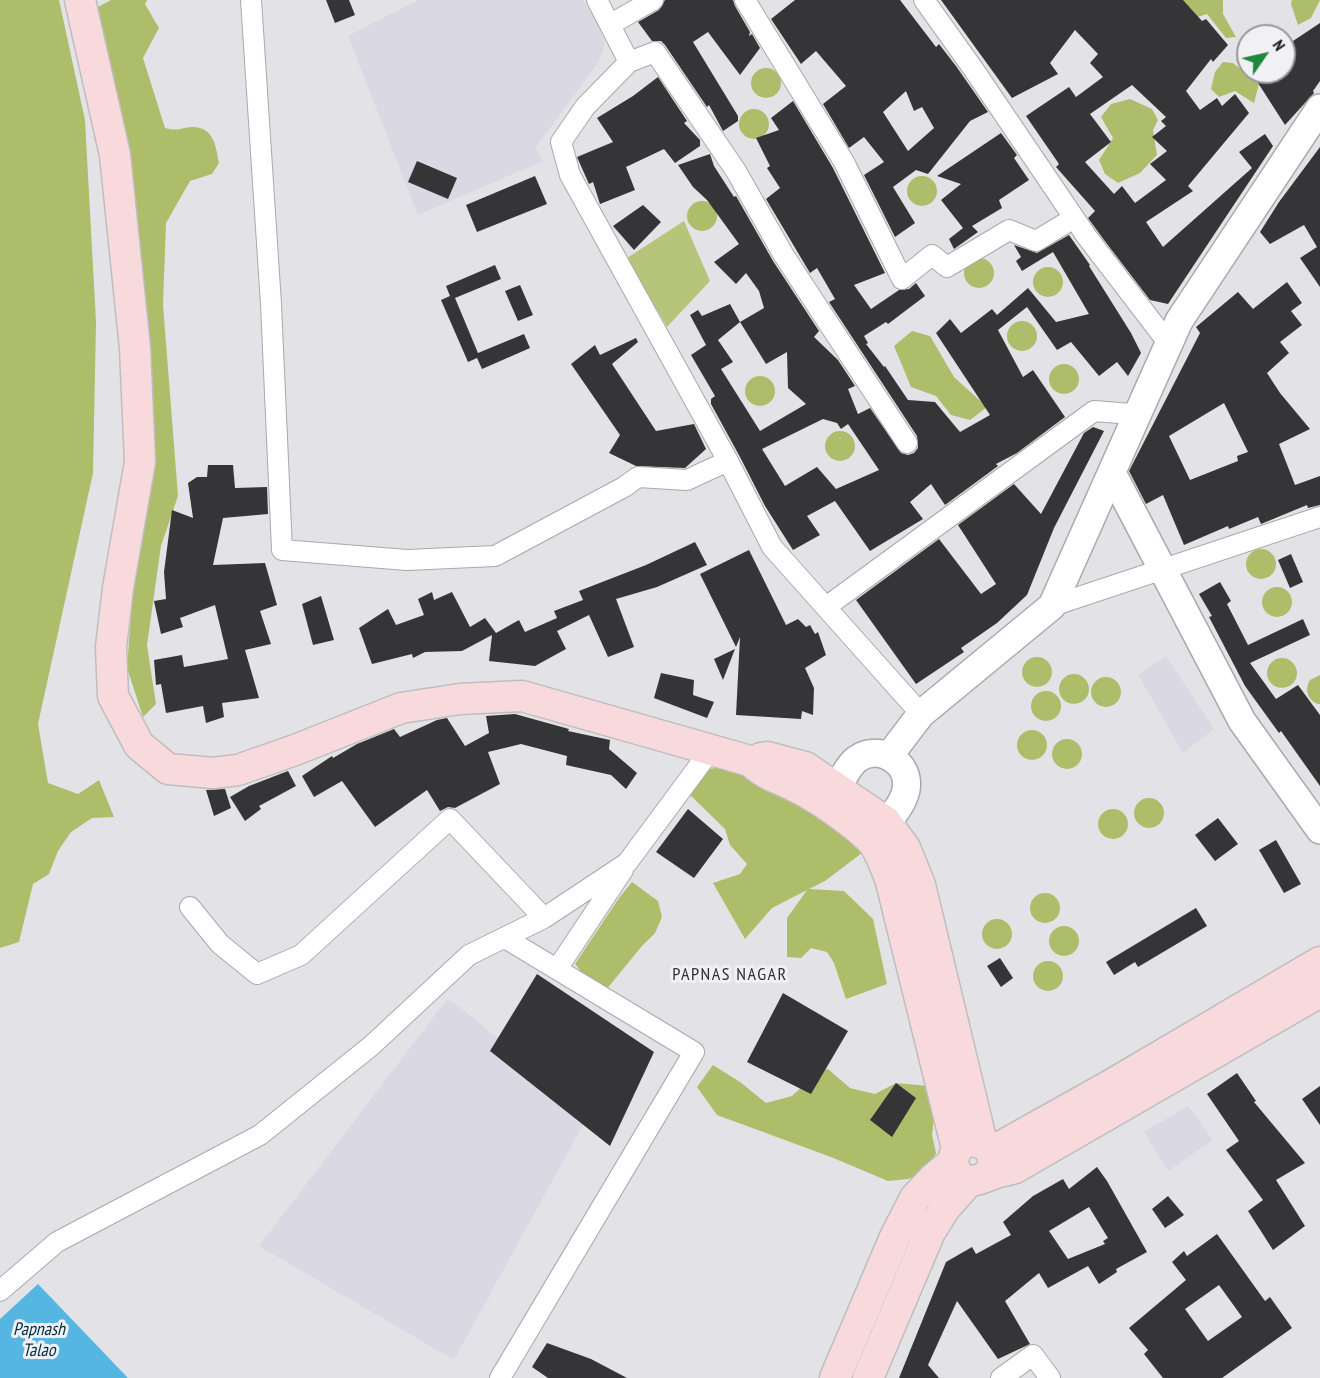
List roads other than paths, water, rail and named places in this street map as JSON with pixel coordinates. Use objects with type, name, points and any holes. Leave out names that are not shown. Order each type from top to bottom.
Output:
[{"type":"main road","points":[[80,0],[115,155],[135,348],[140,462],[118,588],[111,647],[113,696],[139,745],[168,769],[213,773],[238,770],[296,750],[401,708],[460,699],[522,696],[710,751],[750,761],[767,757],[805,767],[834,798],[878,832],[973,1161],[930,1232],[871,1377]]},
{"type":"main road","points":[[840,1367],[895,1237],[915,1198],[933,1179],[973,1161],[1015,1168],[1189,1053],[1320,962]]},
{"type":"main road","points":[[1189,1053],[1320,992]]},
{"type":"street","points":[[251,0],[271,304],[282,550],[407,560],[495,556],[624,487],[638,477],[687,480],[728,462]]},
{"type":"street","points":[[597,0],[629,63]]},
{"type":"street","points":[[611,24],[653,0]]},
{"type":"street","points":[[745,0],[844,162],[902,279],[932,255],[948,267],[1009,230],[1036,241],[1074,218]]},
{"type":"street","points":[[924,0],[1074,218],[1169,344]]},
{"type":"street","points":[[907,442],[783,254],[736,171],[655,52],[629,63],[585,107],[561,142],[570,175],[728,462],[772,547],[921,714]]},
{"type":"street","points":[[1052,606],[1179,321],[1317,121]]},
{"type":"street","points":[[826,607],[1094,411],[1131,414]]},
{"type":"street","points":[[1112,473],[1242,721],[1320,830]]},
{"type":"street","points":[[889,756],[921,714],[1052,606],[1320,517]]},
{"type":"street","points":[[557,969],[627,863],[710,751]]},
{"type":"street","points":[[834,798],[851,764],[859,758],[879,753],[897,762],[903,770],[906,790],[898,809],[878,832]]},
{"type":"street","points":[[190,907],[220,944],[257,974],[301,955],[450,819],[544,918]]},
{"type":"street","points":[[0,1291],[57,1242],[260,1135],[371,1046],[469,956],[544,918],[627,863]]},
{"type":"street","points":[[500,1378],[694,1052],[505,938]]},
{"type":"street","points":[[1001,1378],[1033,1355],[1050,1378]]},
{"type":"street","points":[[840,1367],[871,1377]]},
{"type":"water","name":"Papnash Talao","points":[[38,1284],[128,1378],[0,1378],[0,1319]]},
{"type":"district","name":"PAPNAS NAGAR","points":[[730,975]]}]
